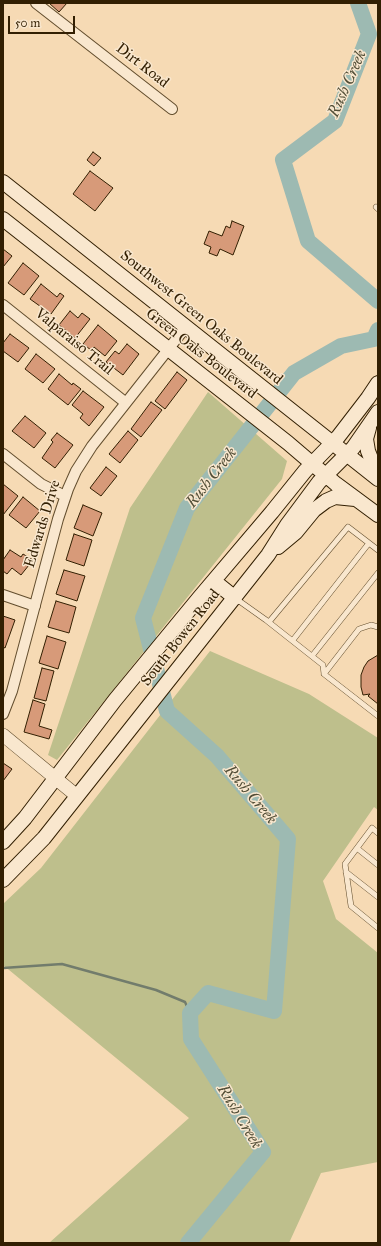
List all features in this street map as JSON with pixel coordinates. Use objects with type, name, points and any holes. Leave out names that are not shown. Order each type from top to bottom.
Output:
[{"type":"main road","name":"Southwest Green Oaks Boulevard","points":[[3,182],[185,328],[378,479]]},
{"type":"main road","name":"Green Oaks Boulevard","points":[[3,219],[288,443],[326,476],[378,515]]},
{"type":"main road","name":"South Bowen Road","points":[[3,842],[25,818],[56,779],[115,700],[305,471],[332,444],[378,383]]},
{"type":"main road","name":"South Bowen Road","points":[[3,880],[44,838],[268,555],[287,525],[319,482],[346,455],[374,418]]},
{"type":"main road","points":[[374,418],[366,439],[368,451],[372,461],[378,468]]},
{"type":"main road","points":[[268,555],[296,532],[314,510],[326,501],[335,497],[356,499]]},
{"type":"main road","points":[[214,581],[234,598]]},
{"type":"street","name":"Dirt Road","points":[[36,3],[172,109]]},
{"type":"street","name":"Valparaiso Trail","points":[[3,304],[126,403]]},
{"type":"street","name":"Edwards Drive","points":[[3,714],[12,691],[65,496],[76,471],[87,454],[185,328]]},
{"type":"street","points":[[3,454],[41,484],[65,496]]},
{"type":"street","points":[[3,596],[35,606]]},
{"type":"street","points":[[3,735],[77,796]]},
{"type":"lane","points":[[269,622],[348,527],[378,550]]},
{"type":"lane","points":[[293,640],[369,543]]},
{"type":"lane","points":[[312,656],[378,573]]},
{"type":"lane","points":[[234,598],[269,622],[324,665],[324,674]]},
{"type":"lane","points":[[324,674],[359,629],[371,625],[378,627]]},
{"type":"lane","points":[[324,674],[378,716]]},
{"type":"lane","points":[[378,833],[372,828],[358,849],[345,864],[351,906],[378,928]]},
{"type":"lane","points":[[358,849],[378,864]]},
{"type":"lane","points":[[346,872],[378,897]]},
{"type":"green space","points":[[208,392],[287,461],[282,479],[57,760],[48,755],[130,508]]},
{"type":"green space","points":[[210,651],[309,694],[378,738],[378,810],[374,807],[323,881],[336,919],[378,953],[378,1162],[321,1173],[289,1243],[49,1243],[189,1118],[3,965],[3,904],[41,868]]},
{"type":"building","points":[[49,3],[67,3],[59,12]]},
{"type":"building","points":[[93,152],[101,158],[94,166],[87,160]]},
{"type":"building","points":[[90,171],[113,188],[95,211],[73,194]]},
{"type":"building","points":[[232,221],[244,226],[233,255],[220,249],[217,256],[209,253],[211,247],[204,244],[209,231],[222,236],[226,226],[230,228]]},
{"type":"building","points":[[3,249],[12,256],[3,267]]},
{"type":"building","points":[[23,263],[39,276],[24,295],[8,283]]},
{"type":"building","points":[[41,284],[57,297],[60,293],[64,296],[51,314],[30,299]]},
{"type":"building","points":[[70,311],[78,318],[82,313],[90,319],[75,338],[59,325]]},
{"type":"building","points":[[98,325],[117,341],[105,356],[94,347],[91,350],[83,344]]},
{"type":"building","points":[[10,334],[29,348],[18,362],[3,351],[3,343]]},
{"type":"building","points":[[127,344],[139,354],[123,375],[106,362],[115,351],[119,354]]},
{"type":"building","points":[[36,354],[55,369],[43,383],[25,369]]},
{"type":"building","points":[[177,372],[187,380],[165,409],[155,401]]},
{"type":"building","points":[[59,374],[72,385],[73,383],[81,389],[68,405],[48,389]]},
{"type":"building","points":[[83,391],[104,407],[89,426],[80,418],[83,414],[72,405]]},
{"type":"building","points":[[151,402],[162,410],[141,437],[131,429]]},
{"type":"building","points":[[25,416],[46,433],[34,448],[12,431]]},
{"type":"building","points":[[128,431],[138,440],[120,463],[109,454]]},
{"type":"building","points":[[57,433],[73,445],[55,468],[42,458],[53,442],[51,440]]},
{"type":"building","points":[[106,467],[117,476],[101,496],[90,488]]},
{"type":"building","points":[[3,484],[18,496],[3,515]]},
{"type":"building","points":[[23,497],[40,511],[26,528],[9,515]]},
{"type":"building","points":[[83,505],[102,513],[93,536],[74,528]]},
{"type":"building","points":[[74,534],[92,540],[84,566],[66,560]]},
{"type":"building","points":[[10,550],[21,557],[23,554],[33,560],[21,575],[12,568],[7,574],[3,571],[3,560]]},
{"type":"building","points":[[64,570],[85,576],[77,601],[56,594]]},
{"type":"building","points":[[56,601],[76,607],[69,633],[48,627]]},
{"type":"building","points":[[3,616],[15,620],[5,648],[3,647]]},
{"type":"building","points":[[47,636],[66,642],[58,669],[39,663]]},
{"type":"building","points":[[378,655],[378,704],[368,696],[370,694],[363,695],[361,675],[368,661]]},
{"type":"building","points":[[42,668],[54,671],[46,701],[34,698]]},
{"type":"building","points":[[33,700],[45,704],[39,726],[52,730],[49,739],[24,732]]},
{"type":"building","points":[[3,763],[12,769],[3,781]]},
{"type":"waterway","name":"Rush Creek","points":[[358,3],[369,34],[335,121],[283,160],[308,241],[378,301]]},
{"type":"waterway","name":"Rush Creek","points":[[188,1243],[263,1152],[191,1039],[190,1013],[208,993],[274,1011],[288,839],[217,756],[167,711],[143,618],[187,508],[294,373],[341,346],[374,339],[378,330]]},
{"type":"waterway","points":[[3,968],[62,964],[156,990],[185,1002],[190,1013]]}]
